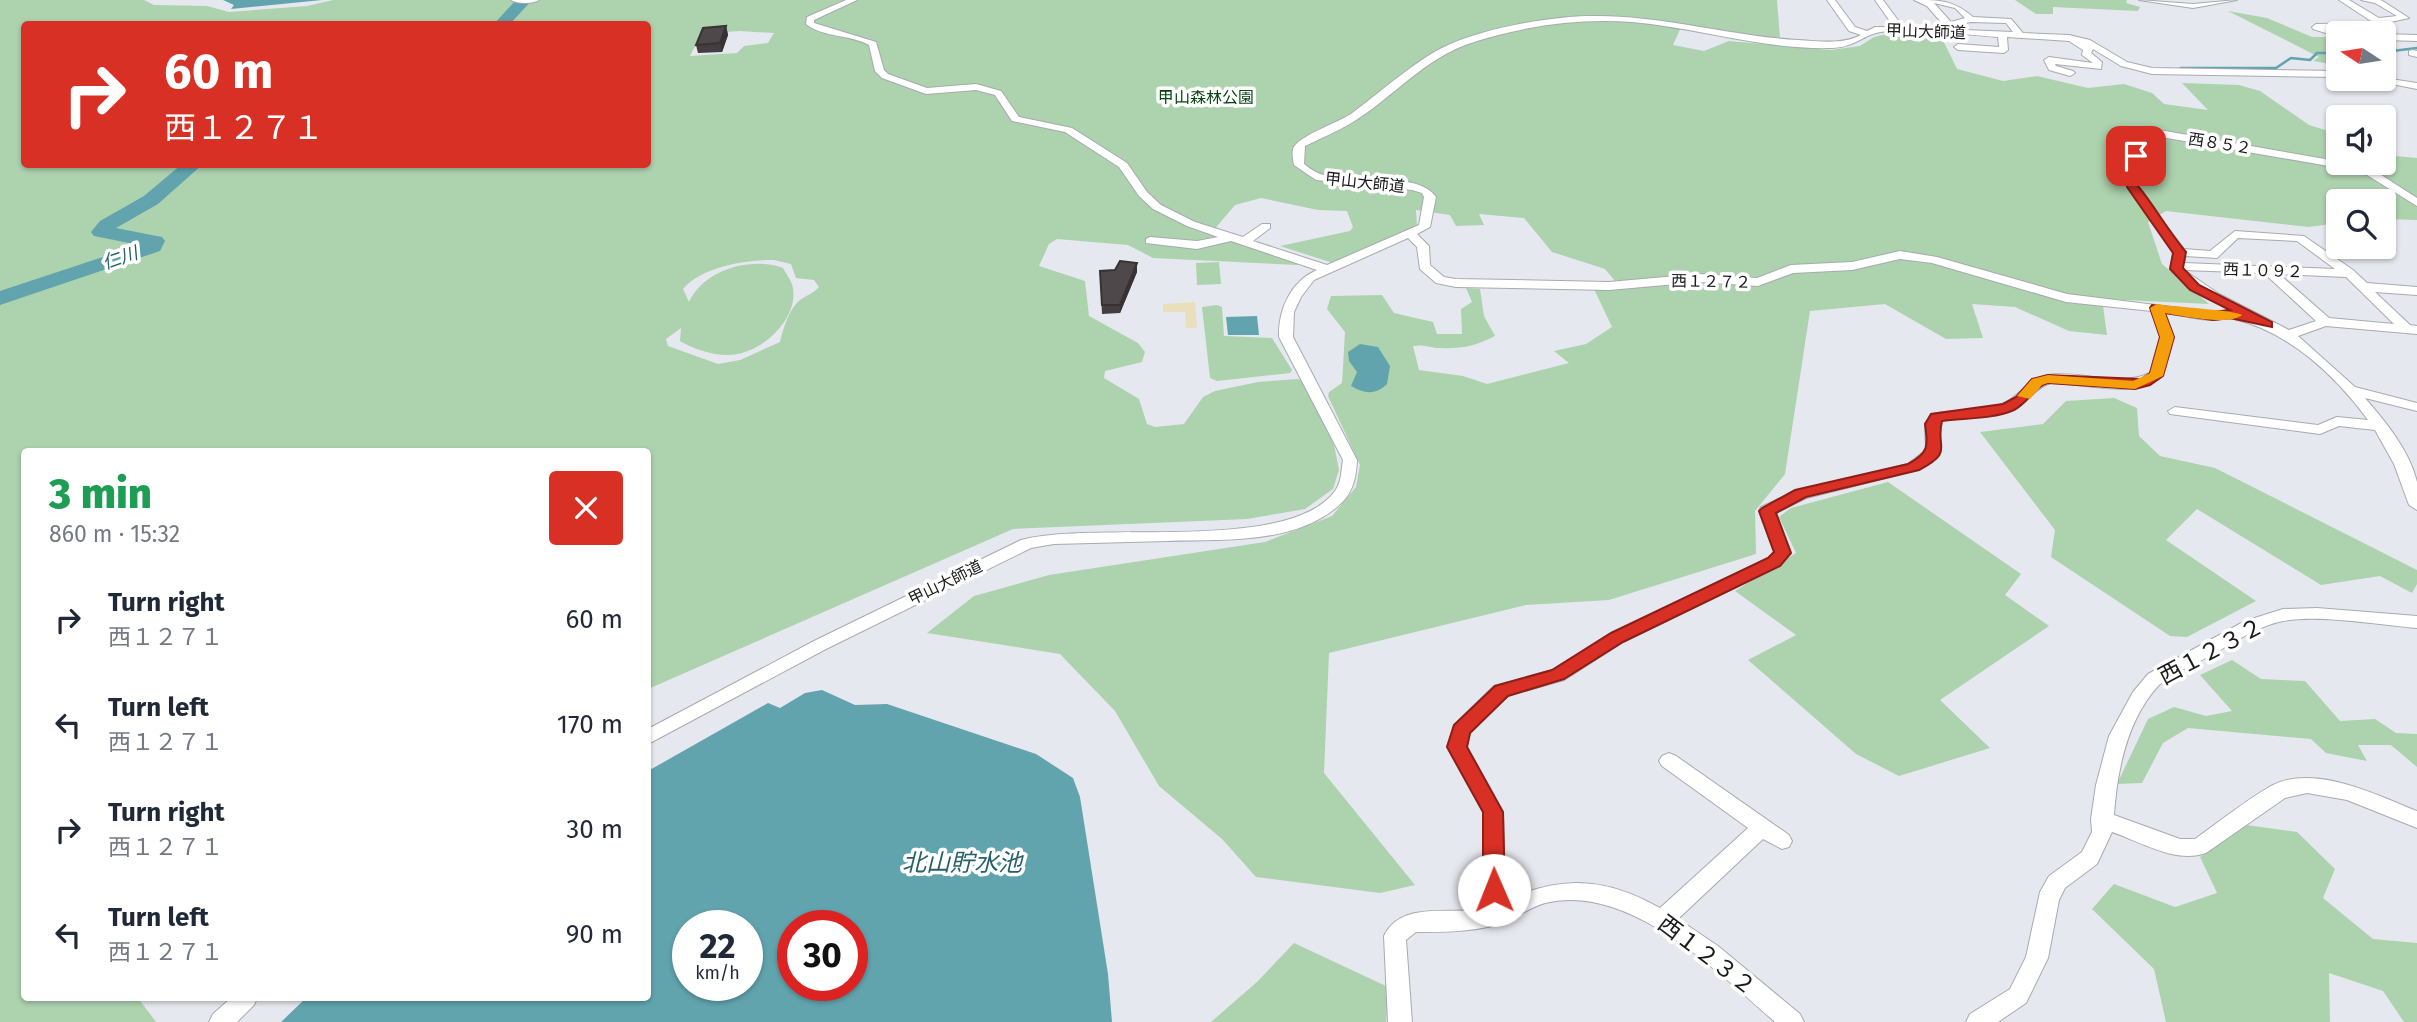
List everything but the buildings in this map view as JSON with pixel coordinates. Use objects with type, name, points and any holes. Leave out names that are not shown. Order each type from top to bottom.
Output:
[{"type":"street","points":[[516,0],[532,0]]},
{"type":"street","points":[[853,0],[817,14],[810,19],[810,24],[821,31],[855,36],[873,44],[880,71],[885,76],[926,91],[976,87],[998,93],[1016,119],[1068,130],[1123,165],[1143,194],[1157,207],[1191,224],[1327,269]]},
{"type":"street","points":[[1831,0],[1853,29],[1866,33]]},
{"type":"street","points":[[1879,0],[1900,29]]},
{"type":"street","points":[[1918,0],[1930,4],[1958,32]]},
{"type":"street","points":[[1930,0],[1958,6],[1972,19]]},
{"type":"street","points":[[2143,0],[2193,6],[2233,0]]},
{"type":"street","points":[[2180,0],[2193,6]]},
{"type":"street","points":[[2343,0],[2379,21],[2405,18],[2377,1],[2365,0]]},
{"type":"street","name":"甲山大師道","points":[[651,735],[820,645],[1027,544],[1054,539],[1253,533],[1281,527],[1319,511],[1337,497],[1348,482],[1350,460],[1286,337],[1284,321],[1299,288],[1310,276],[1411,235],[1424,227],[1430,197],[1426,191],[1316,177],[1299,165],[1298,150],[1301,144],[1349,120],[1432,59],[1458,44],[1531,25],[1590,18],[1634,20],[1755,40],[1816,45],[1848,44],[1866,33],[1880,29],[2062,38],[2087,42],[2124,64],[2152,71],[2326,74]]},
{"type":"street","points":[[1958,32],[1954,23],[1972,19],[2008,21],[2020,35]]},
{"type":"street","points":[[2326,27],[2316,27],[2326,30]]},
{"type":"street","points":[[1958,47],[2004,50],[2002,34]]},
{"type":"street","points":[[2396,37],[2417,38]]},
{"type":"street","points":[[2062,38],[2085,46],[2089,50],[2085,53],[2087,58],[2097,62],[2098,67],[2049,60],[2052,68],[2070,73]]},
{"type":"street","points":[[2396,83],[2417,86]]},
{"type":"street","name":"西８５２","points":[[2180,252],[2166,238],[2153,212],[2132,187],[2136,156],[2144,138],[2150,134],[2190,137],[2348,166],[2371,173],[2417,203]]},
{"type":"street","points":[[1150,241],[1196,245],[1239,240],[1266,226]]},
{"type":"street","points":[[2411,329],[2364,286],[2300,238],[2235,234],[2213,255],[2180,252],[2177,266],[2194,287],[2287,335],[2354,391],[2381,426],[2406,467],[2417,505]]},
{"type":"street","name":"西１２７２","points":[[1411,235],[1423,246],[1424,266],[1440,280],[1456,283],[1609,286],[1699,278],[1758,282],[1791,269],[1852,266],[1900,255],[1933,260],[2066,298],[2157,308]]},
{"type":"street","name":"西１０９２","points":[[2177,266],[2349,274]]},
{"type":"street","points":[[2268,270],[2325,323]]},
{"type":"street","points":[[2364,286],[2417,291]]},
{"type":"street","points":[[1494,916],[1493,812],[1457,747],[1461,730],[1501,691],[1558,675],[1617,638],[1774,562],[1783,553],[1767,511],[1801,494],[1913,467],[1930,458],[1936,447],[1932,424],[1937,417],[2007,408],[2021,400],[2037,382],[2048,379],[2135,385],[2146,382],[2156,376],[2167,337],[2157,308],[2213,316],[2231,314],[2268,325]]},
{"type":"street","points":[[2287,335],[2325,323],[2411,329]]},
{"type":"street","points":[[2354,391],[2417,407]]},
{"type":"street","points":[[2175,411],[2320,430],[2337,421],[2381,426]]},
{"type":"street","name":"西１２３２","points":[[1978,1022],[2018,996],[2037,958],[2048,899],[2057,882],[2090,858],[2102,832],[2106,785],[2119,736],[2140,697],[2154,680],[2250,625],[2283,615],[2317,614],[2417,622]]},
{"type":"street","points":[[1669,761],[1782,841]]},
{"type":"street","points":[[2101,819],[2180,848],[2199,847],[2280,791],[2307,785],[2349,793],[2417,820]]},
{"type":"street","points":[[1664,918],[1761,828]]},
{"type":"street","name":"西１２３２","points":[[1400,1022],[1395,936],[1411,922],[1463,922],[1494,916],[1546,894],[1578,892],[1619,900],[1664,918],[1792,1022]]},
{"type":"street","points":[[221,1022],[243,1001]]},
{"type":"green space","name":"甲山森林公園","points":[[0,0],[144,0],[154,5],[207,6],[229,12],[307,6],[333,0],[1777,0],[1780,38],[1682,25],[1673,45],[1704,51],[1729,41],[1831,50],[1860,46],[1874,37],[1896,32],[1940,34],[1957,69],[2003,81],[2037,76],[2088,88],[2124,84],[2152,93],[2164,104],[2208,110],[2182,83],[2239,85],[2260,91],[2309,125],[2326,130],[2326,175],[2396,175],[2396,156],[2417,158],[2417,220],[2396,219],[2396,189],[2326,189],[2326,225],[2309,227],[2166,211],[2148,222],[2162,264],[2209,304],[2102,299],[2107,335],[2069,331],[2015,307],[1972,304],[1983,338],[1946,339],[1885,304],[1810,311],[1785,474],[1755,511],[1756,554],[1609,600],[1526,605],[1329,653],[1324,773],[1415,885],[1380,893],[1256,877],[1222,839],[1159,786],[1115,711],[1060,654],[927,633],[974,596],[1049,575],[1265,542],[1332,516],[1356,487],[1360,465],[1328,396],[1329,392],[1342,383],[1345,332],[1327,309],[1331,296],[1382,295],[1394,313],[1433,322],[1437,334],[1462,334],[1461,309],[1472,302],[1466,288],[1480,289],[1484,316],[1495,336],[1462,347],[1413,346],[1419,370],[1463,376],[1487,384],[1569,363],[1554,351],[1586,344],[1612,327],[1594,289],[1622,289],[1605,269],[1552,252],[1524,218],[1479,214],[1484,225],[1456,226],[1450,215],[1416,210],[1417,226],[1333,263],[1280,246],[1350,231],[1353,227],[1347,211],[1318,210],[1261,198],[1235,205],[1213,231],[1299,264],[1297,265],[1153,258],[1128,245],[1057,239],[1049,244],[1039,266],[1085,281],[1089,316],[1138,343],[1145,352],[1142,362],[1105,371],[1104,378],[1139,399],[1147,424],[1155,427],[1184,424],[1203,397],[1215,391],[1258,382],[1298,379],[1303,381],[1334,445],[1339,470],[1333,489],[1305,509],[1247,519],[1013,529],[651,688],[651,448],[21,448],[21,1001],[140,1001],[156,1022],[0,1022]],"holes":[[[739,31],[774,33],[768,43],[744,46],[737,53],[690,56],[701,34]],[[763,260],[791,264],[796,278],[814,280],[819,287],[800,300],[793,309],[780,342],[740,360],[718,364],[668,346],[666,339],[681,328],[680,341],[716,354],[738,354],[759,346],[778,330],[790,310],[793,299],[792,285],[783,268],[756,264],[729,268],[705,281],[689,302],[683,289],[701,275],[724,266]]]},
{"type":"green space","points":[[2015,0],[2127,0],[2126,3],[2140,7],[2138,11],[2053,7],[2053,14],[2036,14]]},
{"type":"green space","points":[[2228,11],[2267,18],[2312,37],[2326,37],[2326,63],[2313,61],[2319,57]]},
{"type":"green space","points":[[1219,262],[1221,284],[1197,285],[1196,263]]},
{"type":"green space","points":[[1202,307],[1222,307],[1224,336],[1272,338],[1292,370],[1290,373],[1217,381],[1210,378]]},
{"type":"green space","points":[[2114,398],[2137,408],[2139,436],[2160,456],[2215,468],[2417,570],[2417,584],[2412,593],[2380,576],[2321,585],[2197,509],[2166,540],[2256,601],[2187,637],[2170,636],[2051,557],[2055,530],[1980,432],[2043,424],[2066,401]]},
{"type":"green space","points":[[1888,482],[2021,574],[2005,595],[2049,626],[1940,700],[1990,748],[1899,776],[1856,754],[1748,660],[1796,635],[1735,591],[1796,553],[1779,517],[1791,508]]},
{"type":"green space","points":[[2232,660],[2261,679],[2305,681],[2340,721],[2375,719],[2396,733],[2417,734],[2417,767],[2391,745],[2358,745],[2367,761],[2326,753],[2311,739],[2188,728],[2163,743],[2142,783],[2117,784],[2148,719],[2174,707],[2206,716],[2232,711],[2200,675]]},
{"type":"green space","points":[[2246,825],[2297,832],[2335,869],[2323,898],[2373,939],[2417,943],[2417,1022],[2404,1022],[2383,991],[2329,973],[2330,1022],[2166,1022],[2154,969],[2092,909],[2114,884],[2175,907],[2217,893],[2200,857]]},
{"type":"green space","points":[[1294,943],[1388,987],[1386,1022],[1211,1022],[1257,982]]},
{"type":"sand","points":[[1195,302],[1197,328],[1186,328],[1185,312],[1163,312],[1163,304]]},
{"type":"water","points":[[223,0],[322,0],[231,9],[234,5]]},
{"type":"water","points":[[1257,316],[1259,335],[1228,335],[1226,317]]},
{"type":"water","points":[[1360,344],[1378,347],[1390,366],[1387,384],[1374,392],[1361,391],[1351,386],[1357,372],[1349,361],[1348,352]]},
{"type":"water","name":"北山貯水池","points":[[822,690],[855,705],[887,704],[1036,754],[1073,778],[1080,797],[1108,974],[1112,1022],[281,1022],[303,1001],[651,1001],[651,769],[768,703],[780,708],[805,693]]},
{"type":"waterway","name":"仁川","points":[[505,21],[525,0]]},
{"type":"waterway","points":[[2396,51],[2417,48]]},
{"type":"waterway","points":[[2181,68],[2276,68],[2291,58],[2310,60],[2317,53],[2326,53]]},
{"type":"waterway","name":"仁川","points":[[0,298],[153,247],[155,241],[101,232],[107,225],[151,200],[189,168]]},
{"type":"slow traffic","points":[[2025,396],[2037,382],[2048,379],[2135,385],[2156,376],[2167,337],[2157,308],[2213,316],[2236,315]]},
{"type":"route","points":[[1494,890],[1493,812],[1457,747],[1461,730],[1501,691],[1558,675],[1617,638],[1774,562],[1783,553],[1767,511],[1778,503],[1801,494],[1913,467],[1930,458],[1936,447],[1932,424],[1937,417],[1950,413],[1993,412],[2007,408],[2021,400],[2037,382],[2048,379],[2135,385],[2146,382],[2156,376],[2167,337],[2157,308],[2213,316],[2231,314],[2268,325],[2232,304],[2194,287],[2176,269],[2180,252],[2166,238],[2153,212],[2132,187],[2136,156]]}]
